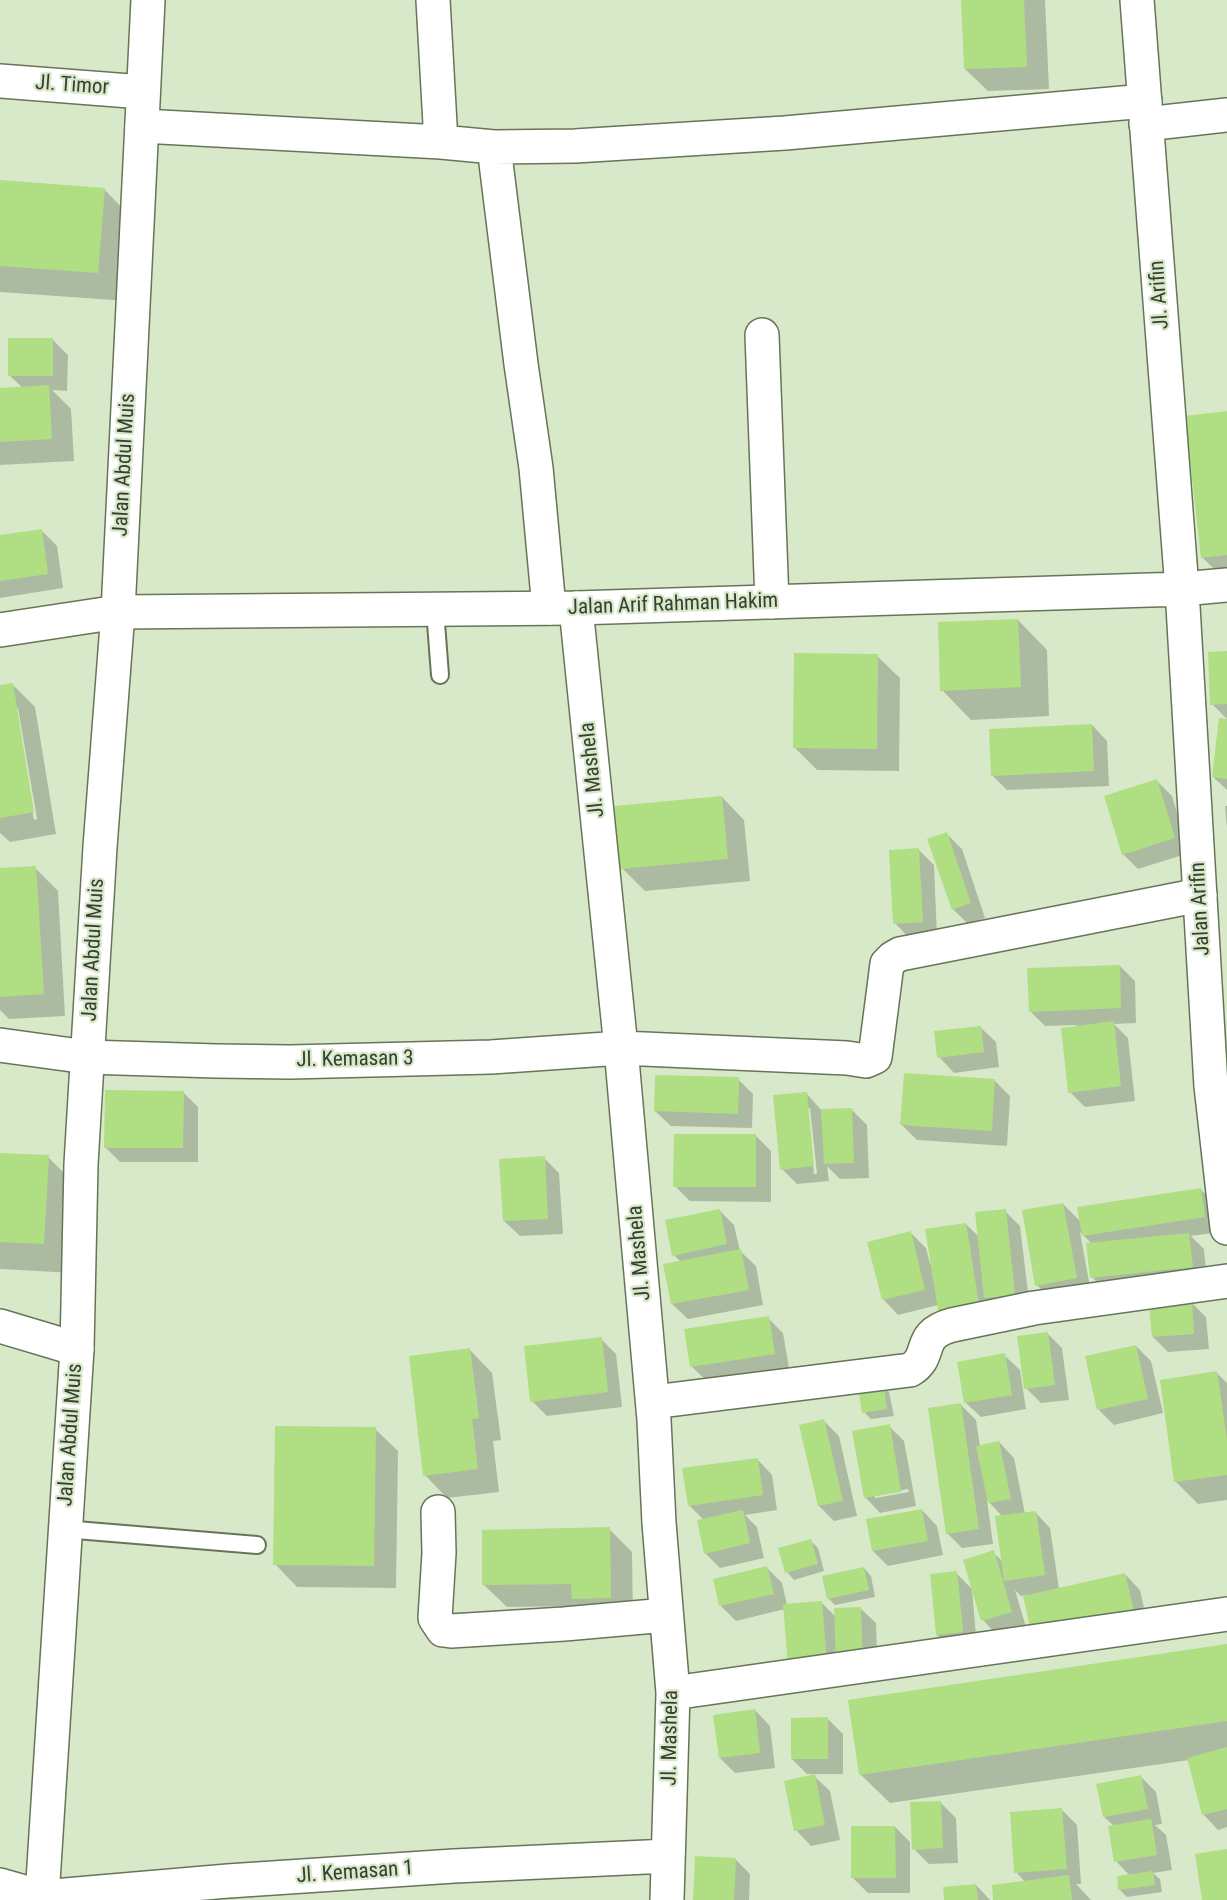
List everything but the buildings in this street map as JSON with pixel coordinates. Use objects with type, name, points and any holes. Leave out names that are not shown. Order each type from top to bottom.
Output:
[{"type":"street","name":"Jalan Abdul Muis","points":[[42,1898],[77,1349],[81,1164],[100,847],[118,612],[148,0]]},
{"type":"street","points":[[433,0],[441,142]]},
{"type":"street","name":"Jl. Arifin","points":[[1137,0],[1182,589]]},
{"type":"street","name":"Jl. Timor","points":[[0,81],[143,92]]},
{"type":"street","points":[[142,126],[441,142],[494,147],[575,146],[1145,112],[1227,115]]},
{"type":"street","name":"Jl. Mashela","points":[[494,147],[536,468],[563,608],[621,1048],[652,1402],[673,1693],[667,1900]]},
{"type":"street","points":[[762,335],[772,602]]},
{"type":"street","name":"Jalan Arif Rahman Hakim","points":[[0,630],[118,612],[563,608],[1182,589],[1227,585]]},
{"type":"street","name":"Jalan Arifin","points":[[1182,589],[1200,895],[1227,1228]]},
{"type":"street","name":"Jl. Kemasan 3","points":[[0,1045],[87,1057],[290,1062],[491,1056],[621,1048],[871,1059],[875,1057],[887,964],[900,954],[1200,895]]},
{"type":"street","points":[[652,1402],[910,1370],[921,1361],[924,1347],[932,1334],[941,1328],[1034,1308],[1227,1281]]},
{"type":"street","points":[[0,1326],[77,1349]]},
{"type":"street","points":[[438,1512],[440,1553],[435,1618],[443,1630],[564,1624],[666,1615]]},
{"type":"street","points":[[673,1693],[1227,1614]]},
{"type":"street","name":"Jl. Kemasan 1","points":[[42,1898],[228,1891],[454,1866],[668,1856]]},
{"type":"street","points":[[0,1885],[42,1898]]},
{"type":"lane","points":[[435,610],[440,675]]},
{"type":"lane","points":[[64,1529],[257,1545]]}]
